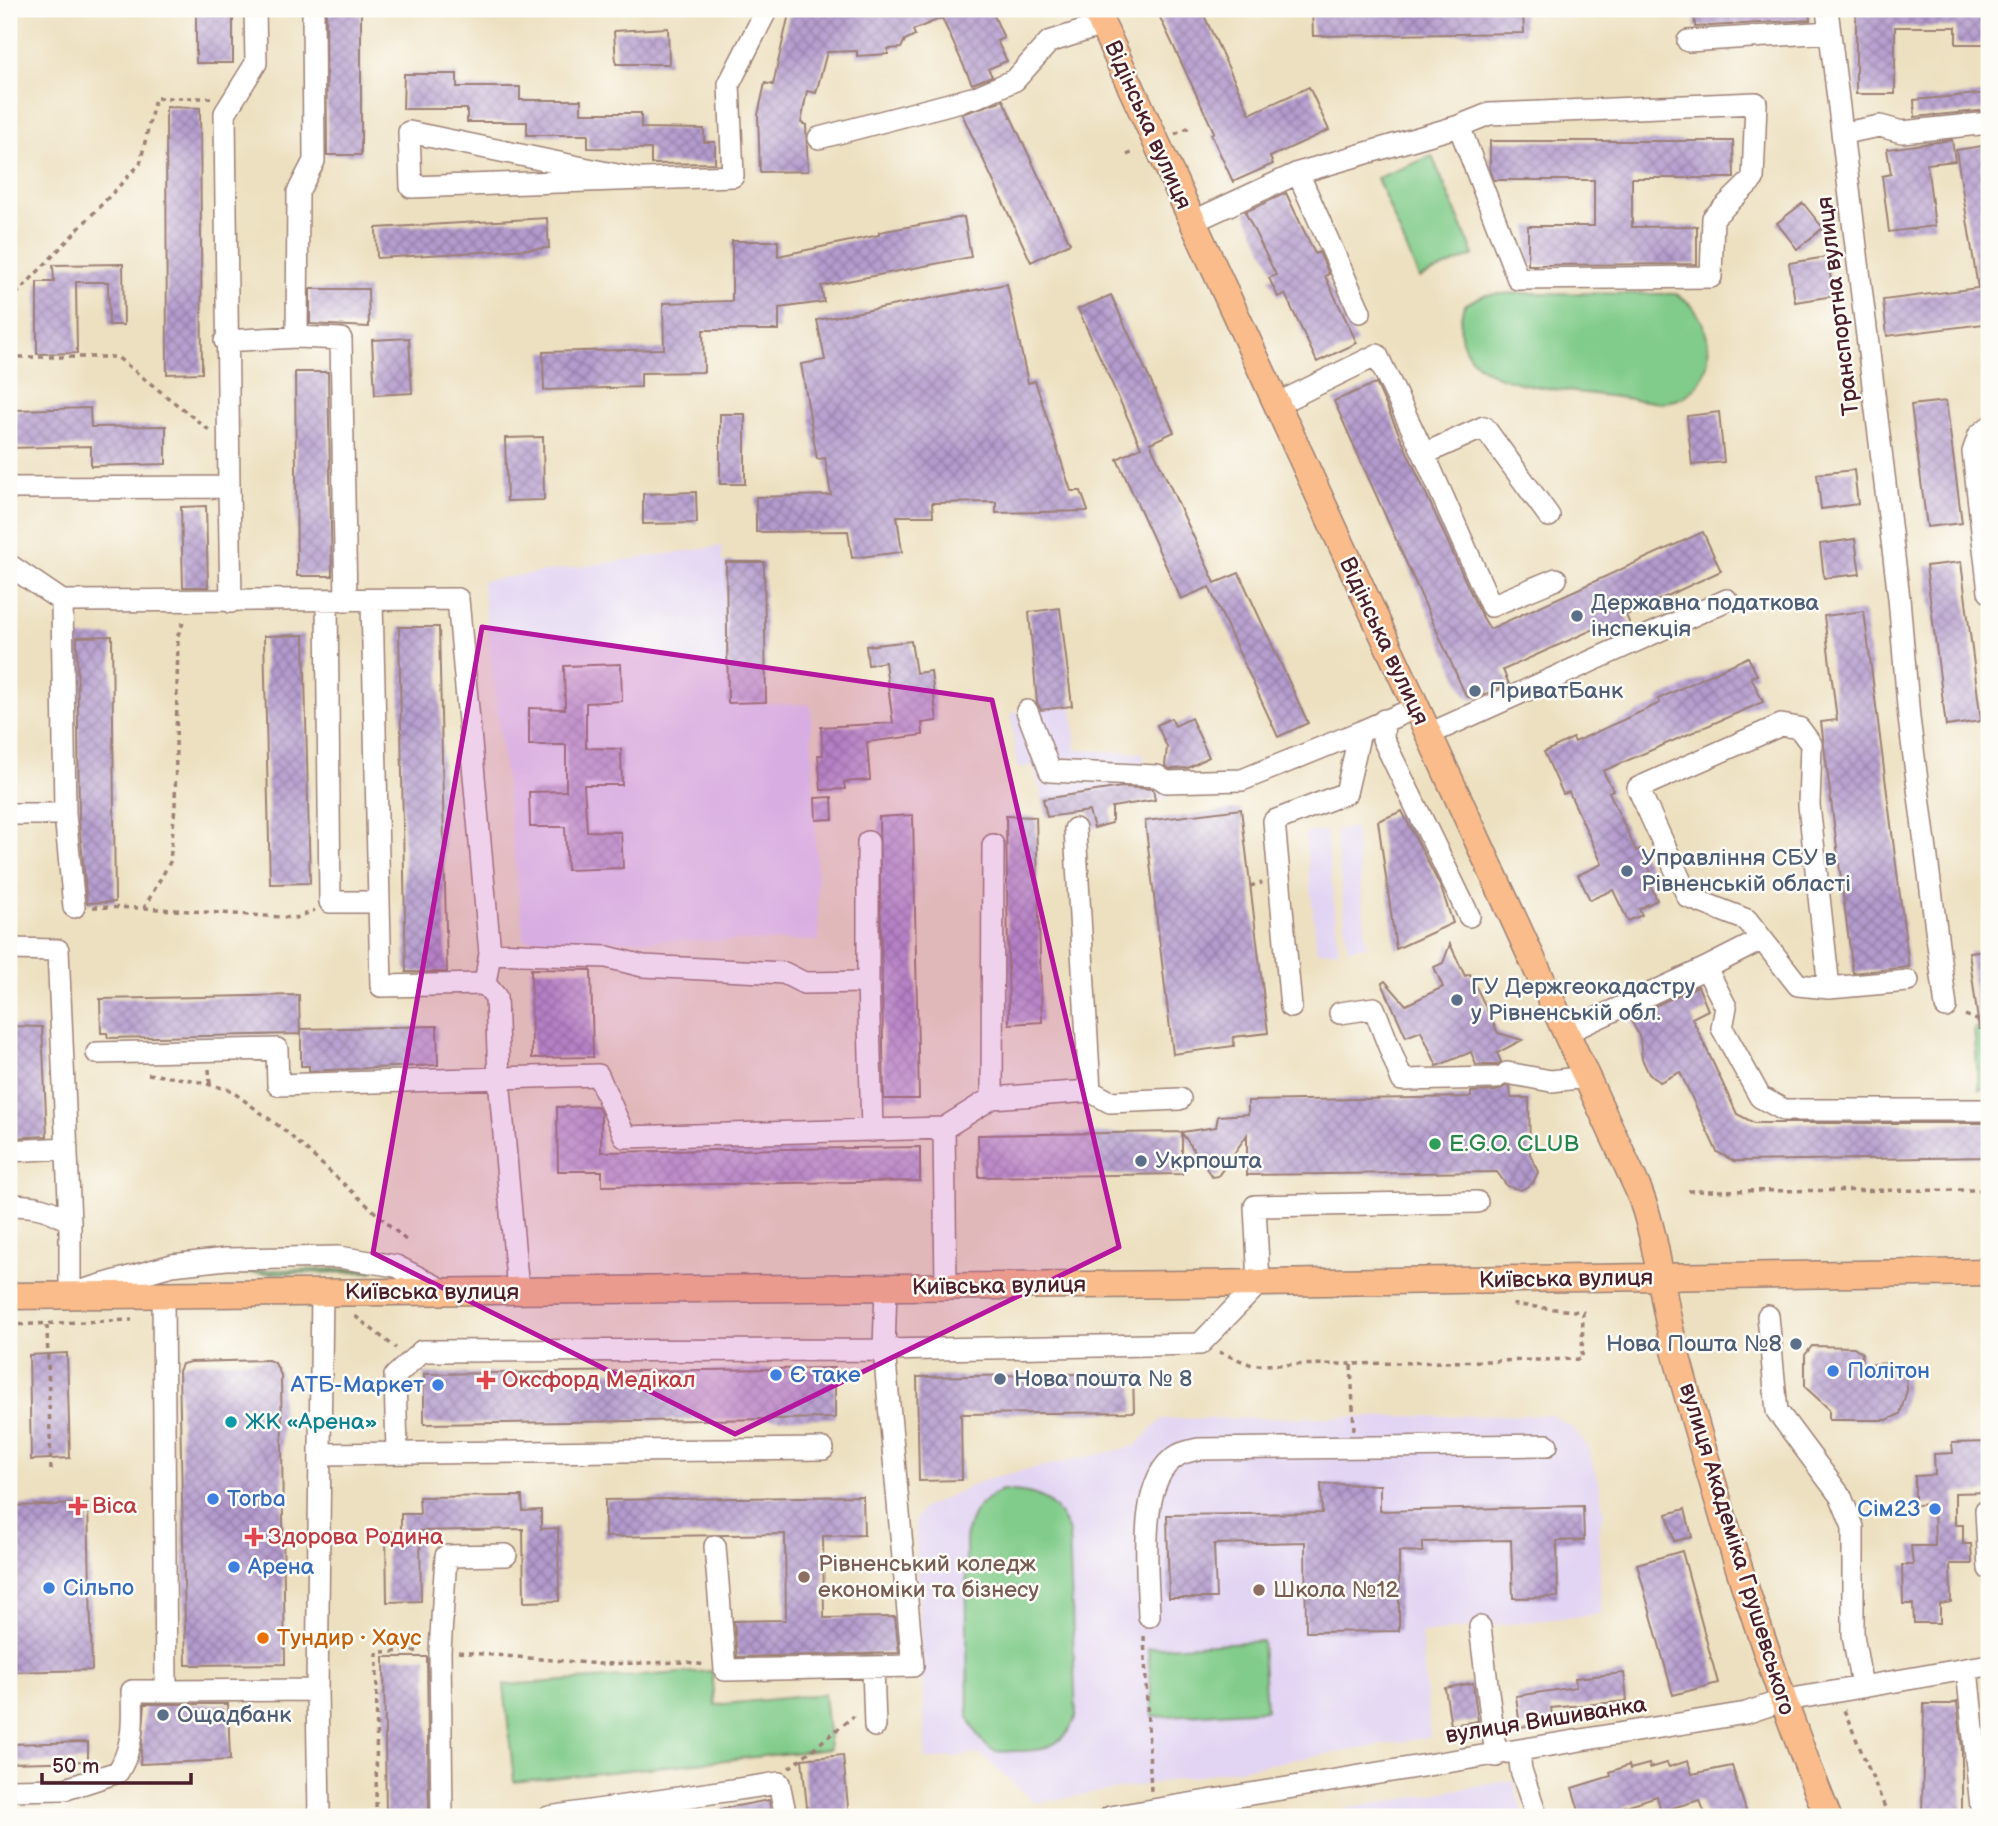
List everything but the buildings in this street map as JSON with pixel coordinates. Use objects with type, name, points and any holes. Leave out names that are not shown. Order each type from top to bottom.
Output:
[{"type":"main road","name":"Відінська вулиця","points":[[1099,17],[1427,735],[1588,1077],[1647,1211],[1660,1277]]},
{"type":"main road","name":"Київська вулиця","points":[[9,1296],[946,1287],[1989,1272]]},
{"type":"main road","name":"вулиця Академіка Грушевського","points":[[1660,1277],[1676,1353],[1781,1701],[1828,1817]]},
{"type":"street","points":[[231,601],[225,341],[225,113],[256,62],[255,9]]},
{"type":"street","points":[[297,337],[298,192],[314,161],[313,9]]},
{"type":"street","points":[[641,180],[409,132],[411,187],[641,180],[733,176],[730,84],[767,9]]},
{"type":"street","name":"Транспортна вулиця","points":[[1827,9],[1899,598],[1909,718],[1946,1007]]},
{"type":"street","points":[[819,138],[976,97],[1015,80],[1049,42],[1099,17]]},
{"type":"street","points":[[1688,41],[1830,32]]},
{"type":"street","points":[[1192,222],[1298,173],[1459,126],[1489,114],[1756,103],[1753,179],[1713,218],[1710,277],[1518,279],[1459,126]]},
{"type":"street","points":[[1844,133],[1880,126],[1902,132],[1989,123]]},
{"type":"street","points":[[1298,173],[1360,312]]},
{"type":"street","points":[[225,341],[297,337],[341,339],[330,902],[376,902]]},
{"type":"street","points":[[1277,404],[1377,355],[1491,606],[1556,579]]},
{"type":"street","points":[[1424,454],[1484,427],[1549,516]]},
{"type":"street","points":[[1989,427],[1979,435],[1973,452],[1985,509],[1989,592]]},
{"type":"street","points":[[9,488],[229,487]]},
{"type":"street","points":[[9,565],[62,601],[372,602],[458,599],[490,953],[485,984],[496,997],[499,1078],[518,1292]]},
{"type":"street","points":[[1427,735],[1727,600]]},
{"type":"street","points":[[62,601],[65,814],[74,907]]},
{"type":"street","points":[[372,602],[376,902],[380,986],[485,984]]},
{"type":"street","points":[[1027,711],[1050,771],[1156,771],[1166,782],[1242,780],[1415,708]]},
{"type":"street","points":[[1384,720],[1383,739],[1469,916]]},
{"type":"street","points":[[1829,988],[1809,805],[1811,744],[1799,728],[1782,725],[1638,788],[1688,897],[1747,919],[1798,985],[1829,988],[1908,981]]},
{"type":"street","points":[[1291,1007],[1274,821],[1346,793],[1360,732]]},
{"type":"street","points":[[9,814],[65,814]]},
{"type":"street","points":[[1075,829],[1090,1091]]},
{"type":"street","points":[[868,842],[872,1131]]},
{"type":"street","points":[[992,1098],[993,845]]},
{"type":"street","points":[[1567,1032],[1761,940]]},
{"type":"street","points":[[9,949],[58,950],[70,1222],[70,1294],[172,1265],[226,1259],[338,1257],[396,1266],[447,1292]]},
{"type":"street","points":[[490,953],[607,957],[643,967],[784,973],[804,983],[868,982]]},
{"type":"street","points":[[1706,968],[1726,1007],[1722,1028],[1747,1074],[1760,1097],[1784,1110],[1989,1110]]},
{"type":"street","points":[[1340,1013],[1374,1008],[1402,1080],[1501,1076],[1550,1082],[1588,1077]]},
{"type":"street","points":[[97,1053],[277,1049],[278,1085],[598,1075],[625,1137],[944,1128],[992,1098],[1090,1091],[1110,1102],[1180,1099]]},
{"type":"street","points":[[944,1128],[946,1287]]},
{"type":"street","points":[[9,1151],[67,1148]]},
{"type":"street","points":[[397,1454],[395,1376],[422,1351],[884,1350],[1200,1344],[1259,1283],[1255,1206],[1478,1202]]},
{"type":"street","points":[[9,1205],[34,1205],[56,1212],[70,1222]]},
{"type":"street","points":[[715,1546],[725,1670],[912,1666],[884,1350],[886,1287]]},
{"type":"street","points":[[320,1817],[317,1690],[322,1292]]},
{"type":"street","points":[[163,1293],[166,1691]]},
{"type":"street","points":[[1768,1316],[1777,1411],[1841,1497],[1853,1527],[1853,1635],[1861,1687]]},
{"type":"street","points":[[1149,1616],[1149,1504],[1163,1469],[1176,1456],[1198,1449],[1547,1445]]},
{"type":"street","points":[[320,1454],[823,1449]]},
{"type":"street","points":[[1989,1510],[1986,1510],[1989,1569]]},
{"type":"street","points":[[442,1817],[440,1651],[446,1556],[506,1555]]},
{"type":"street","points":[[1480,1627],[1496,1756]]},
{"type":"street","name":"вулиця Вишиванка","points":[[1110,1817],[1180,1812],[1746,1713],[1781,1701],[1989,1665]]},
{"type":"street","points":[[873,1668],[875,1716]]},
{"type":"street","points":[[1967,1669],[1982,1817]]},
{"type":"street","points":[[9,1790],[66,1789],[118,1772],[128,1756],[133,1737],[132,1691],[317,1690]]},
{"type":"street","points":[[1519,1752],[1521,1770],[1537,1817]]},
{"type":"street","points":[[549,1817],[779,1783],[786,1817]]},
{"type":"path","points":[[9,302],[140,164],[155,98],[232,98]]},
{"type":"path","points":[[9,357],[117,357],[228,445]]},
{"type":"path","points":[[144,908],[170,862],[175,805],[178,635],[193,600]]},
{"type":"path","points":[[74,907],[144,908],[296,918],[330,902]]},
{"type":"path","points":[[1946,1007],[1977,1020],[1989,1019]]},
{"type":"path","points":[[138,1072],[192,1080],[230,1090],[283,1129],[409,1243]]},
{"type":"path","points":[[1688,1191],[1989,1190]]},
{"type":"path","points":[[1200,1344],[1252,1365],[1582,1359],[1583,1312]]},
{"type":"path","points":[[47,1325],[51,1471]]},
{"type":"path","points":[[1351,1364],[1355,1448]]},
{"type":"path","points":[[1149,1616],[1143,1642],[1151,1792]]},
{"type":"path","points":[[376,1817],[377,1652],[440,1651],[600,1664],[687,1661],[714,1666]]},
{"type":"path","points":[[1836,1692],[1889,1817]]},
{"type":"path","points":[[779,1783],[794,1761],[846,1720],[875,1716]]},
{"type":"highlighted area","points":[[482,627],[992,700],[1119,1247],[735,1434],[373,1253]]},
{"type":"shaded area","points":[[722,546],[722,562],[726,562],[728,702],[811,705],[819,941],[524,940],[482,581]]},
{"type":"shaded area","points":[[1072,706],[1076,750],[1144,753],[1144,765],[1165,766],[1168,798],[1155,800],[1151,783],[1043,799],[1033,766],[1017,768],[1011,713]]},
{"type":"shaded area","points":[[1355,828],[1367,946],[1348,949],[1335,830]]},
{"type":"shaded area","points":[[1326,831],[1339,950],[1317,952],[1305,833]]},
{"type":"shaded area","name":"Школа №12","points":[[1551,1415],[1574,1429],[1587,1446],[1599,1483],[1604,1513],[1599,1525],[1601,1614],[1421,1633],[1430,1737],[1035,1803],[980,1754],[926,1760],[915,1520],[923,1508],[989,1478],[1136,1446],[1162,1419]]},
{"type":"shaded area","points":[[1513,1780],[1524,1817],[1297,1817]]},
{"type":"green space","points":[[1432,156],[1474,255],[1419,278],[1377,178]]},
{"type":"green space","points":[[1676,294],[1698,315],[1705,329],[1708,359],[1704,374],[1696,387],[1683,397],[1661,403],[1533,386],[1492,374],[1476,363],[1465,349],[1460,330],[1464,305],[1484,295]]},
{"type":"green space","points":[[1989,1026],[1989,1088],[1979,1089],[1974,1028]]},
{"type":"green space","points":[[372,1269],[372,1272],[177,1274],[179,1271]]},
{"type":"green space","points":[[1002,1490],[1026,1493],[1043,1499],[1057,1511],[1069,1532],[1076,1715],[1061,1739],[1037,1750],[990,1749],[978,1737],[968,1717],[966,1539],[976,1510]]},
{"type":"green space","points":[[1262,1641],[1266,1710],[1153,1717],[1148,1648]]},
{"type":"green space","points":[[712,1671],[715,1705],[824,1694],[830,1749],[514,1782],[504,1685]]},
{"type":"place","name":"Державна податкова інспекція","points":[[1577,616]]},
{"type":"place","name":"ПриватБанк","points":[[1475,691]]},
{"type":"place","name":"Управління СБУ в Рівненській області","points":[[1627,871]]},
{"type":"place","name":"ГУ Держгеокадастру у Рівненській обл.","points":[[1457,1000]]},
{"type":"place","name":"E.G.O. CLUB","points":[[1435,1144]]},
{"type":"place","name":"Укрпошта","points":[[1141,1161]]},
{"type":"place","name":"Нова Пошта №8","points":[[1796,1344]]},
{"type":"place","name":"Політон","points":[[1833,1371]]},
{"type":"place","name":"Є таке","points":[[776,1375]]},
{"type":"place","name":"Нова пошта № 8","points":[[1000,1379]]},
{"type":"place","name":"Оксфорд Медікал","points":[[486,1380]]},
{"type":"place","name":"АТБ-Маркет","points":[[438,1385]]},
{"type":"place","name":"ЖК «Арена»","points":[[231,1422]]},
{"type":"place","name":"Torba","points":[[213,1499]]},
{"type":"place","name":"Віса","points":[[78,1506]]},
{"type":"place","name":"Сім23","points":[[1935,1509]]},
{"type":"place","name":"Здорова Родина","points":[[254,1537]]},
{"type":"place","name":"Арена","points":[[234,1567]]},
{"type":"place","name":"Рівненський коледж економіки та бізнесу","points":[[804,1577]]},
{"type":"place","name":"Сільпо","points":[[49,1588]]},
{"type":"place","name":"Школа №12","points":[[1259,1590]]},
{"type":"place","name":"Тундир • Хаус","points":[[263,1638]]},
{"type":"place","name":"Ощадбанк","points":[[163,1715]]}]
